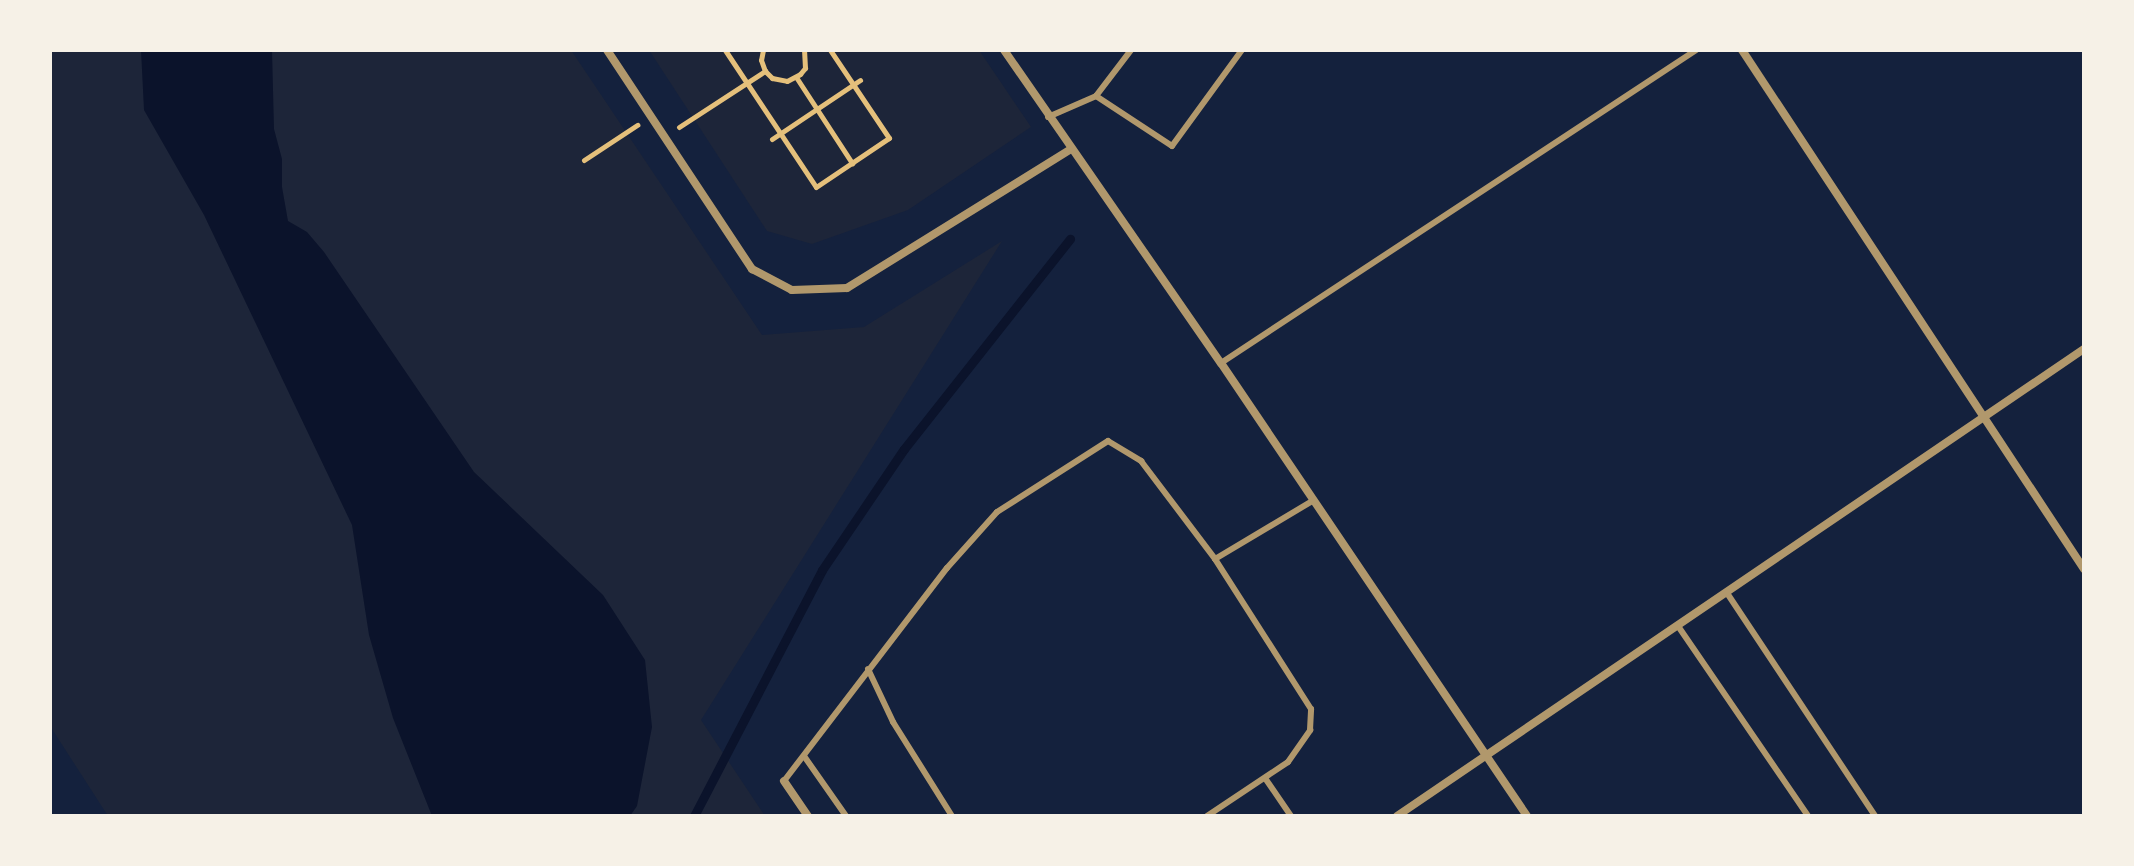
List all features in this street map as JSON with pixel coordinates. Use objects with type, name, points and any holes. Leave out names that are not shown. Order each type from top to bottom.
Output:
[{"type":"street","points":[[607,50],[752,269],[792,290],[847,288],[1070,150]]},
{"type":"street","points":[[1004,50],[1070,150],[1221,363],[1527,816]]},
{"type":"street","points":[[1742,50],[2084,569]]},
{"type":"street","points":[[1397,816],[2084,349]]},
{"type":"street","points":[[784,781],[808,816]]},
{"type":"lane","points":[[1048,117],[1096,96],[1131,50]]},
{"type":"lane","points":[[1096,96],[1172,146],[1242,50]]},
{"type":"lane","points":[[1221,363],[1696,50]]},
{"type":"lane","points":[[784,781],[947,568],[997,512],[1108,441],[1141,461],[1215,559],[1311,709],[1310,730],[1288,762],[1207,816]]},
{"type":"lane","points":[[1215,559],[1314,500]]},
{"type":"lane","points":[[1727,593],[1875,816]]},
{"type":"lane","points":[[1678,626],[1808,816]]},
{"type":"lane","points":[[868,669],[893,722],[952,816]]},
{"type":"lane","points":[[804,756],[846,816]]},
{"type":"lane","points":[[1265,778],[1291,816]]},
{"type":"path","points":[[725,50],[816,187],[889,138],[830,50]]},
{"type":"path","points":[[763,50],[761,60],[765,71],[780,81],[796,77],[805,68],[804,50]]},
{"type":"path","points":[[665,136],[765,71]]},
{"type":"path","points":[[796,77],[852,163]]},
{"type":"path","points":[[772,139],[860,80]]},
{"type":"path","points":[[584,160],[651,116]]},
{"type":"shaded area","points":[[50,50],[571,50],[762,335],[864,327],[1002,241],[701,720],[765,816],[108,816],[50,726]]},
{"type":"shaded area","points":[[141,50],[272,50],[274,129],[282,159],[282,187],[288,221],[307,232],[324,252],[474,472],[603,595],[645,660],[652,727],[637,806],[630,816],[432,816],[393,718],[369,635],[352,525],[204,215],[144,110]]},
{"type":"shaded area","points":[[649,50],[979,50],[1031,127],[908,210],[812,244],[767,231]]},
{"type":"waterway","points":[[694,816],[822,570],[904,449],[1070,239]]}]
